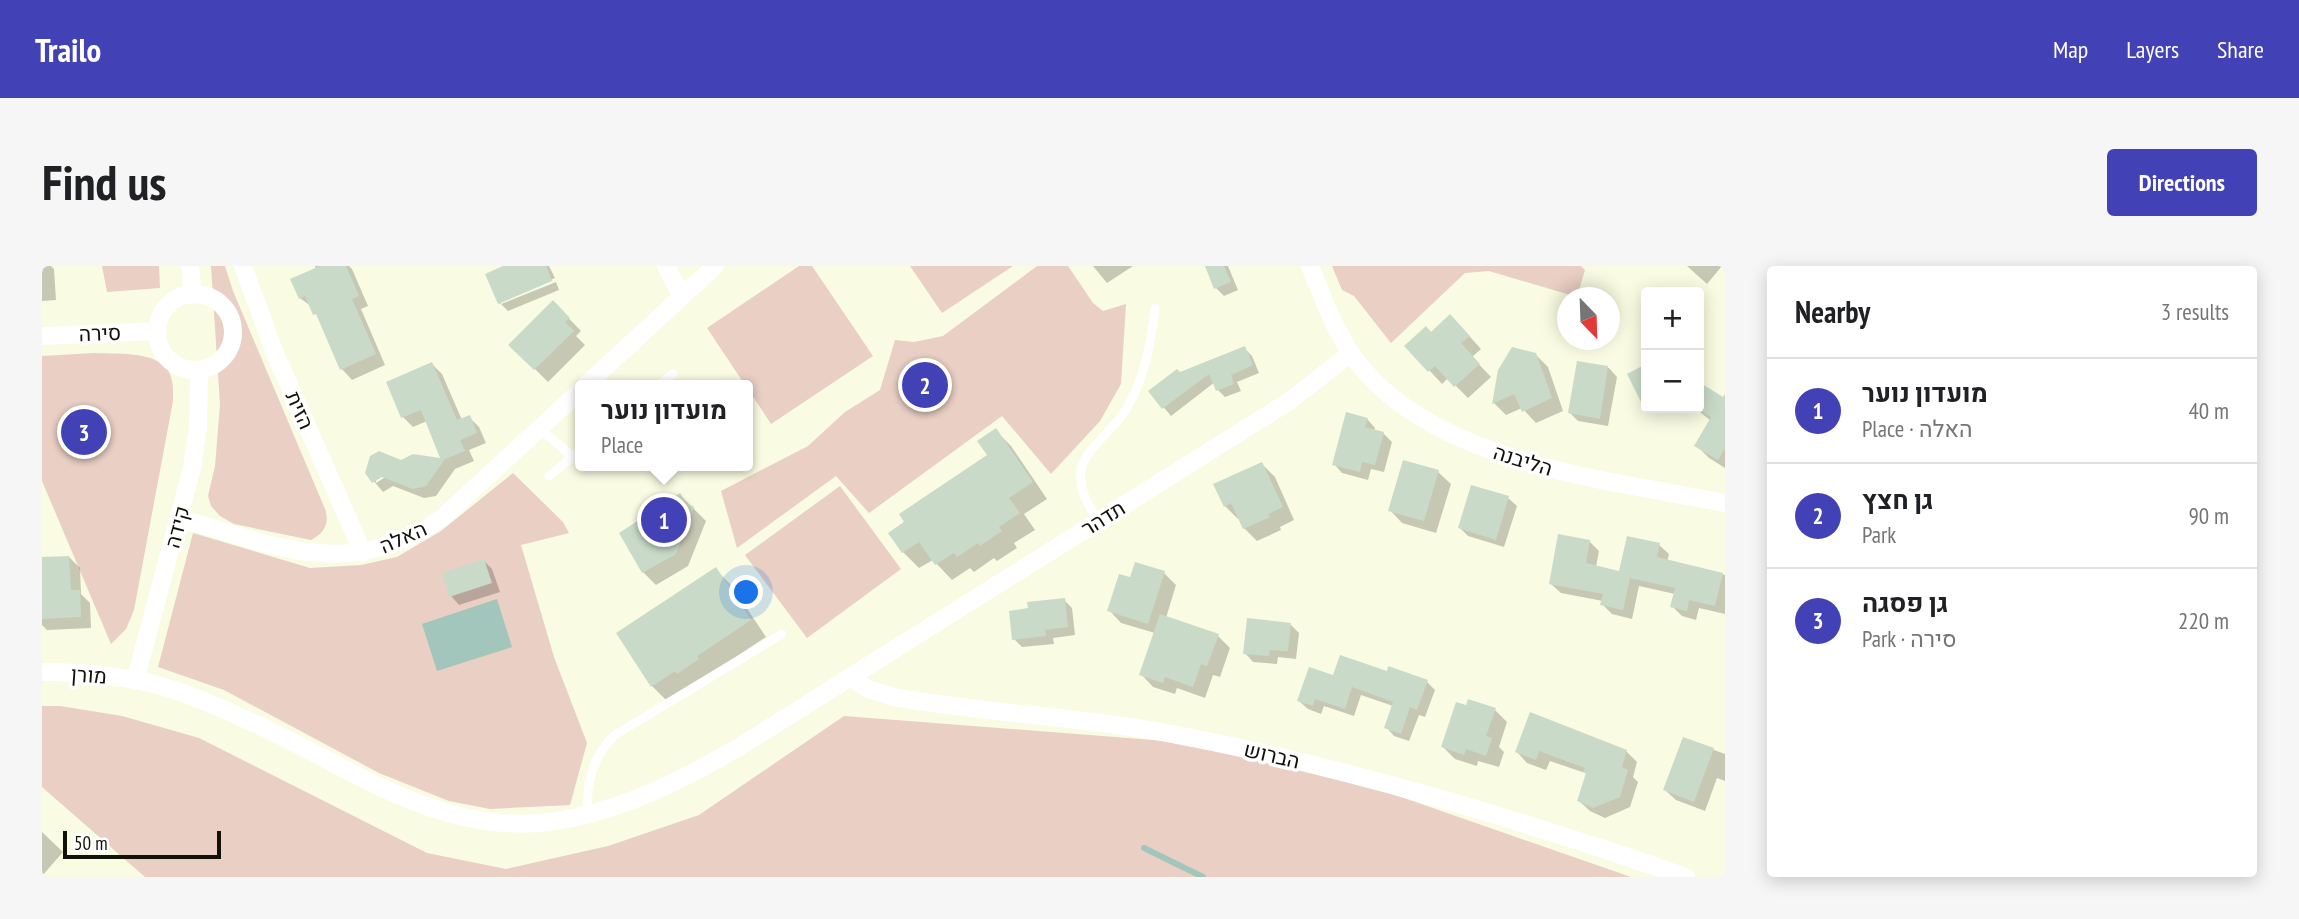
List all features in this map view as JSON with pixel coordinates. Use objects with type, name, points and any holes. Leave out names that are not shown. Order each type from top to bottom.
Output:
[{"type":"street","points":[[190,266],[193,295]]},
{"type":"street","name":"הזית","points":[[243,266],[274,351],[363,553]]},
{"type":"street","points":[[666,266],[682,296]]},
{"type":"street","points":[[591,380],[715,266]]},
{"type":"street","name":"הליבנה","points":[[1310,266],[1326,307],[1351,353],[1371,377],[1394,398],[1420,416],[1476,444],[1551,469],[1725,503]]},
{"type":"street","points":[[193,295],[212,298],[222,306],[230,316],[233,328],[228,352],[219,362],[199,370],[184,369],[172,363],[158,343],[157,331],[159,318],[166,307],[176,299],[193,295]]},
{"type":"street","name":"סירה","points":[[42,336],[157,331]]},
{"type":"street","name":"תדהר","points":[[587,816],[638,800],[687,777],[1289,402],[1351,353]]},
{"type":"street","name":"קידה","points":[[135,681],[195,448],[200,404],[199,370]]},
{"type":"street","name":"האלה","points":[[179,518],[285,549],[335,555],[363,553],[403,541],[432,525],[575,395]]},
{"type":"street","name":"מורן","points":[[42,672],[113,676],[181,692],[249,721],[416,804],[459,817],[502,823],[546,823],[587,816]]},
{"type":"street","name":"הברוש","points":[[850,677],[868,689],[894,697],[1158,732],[1303,762],[1468,807],[1686,877]]},
{"type":"lane","points":[[1098,521],[1081,491],[1081,470],[1086,459],[1125,411],[1135,390],[1152,338],[1155,308]]},
{"type":"lane","points":[[665,380],[673,374]]},
{"type":"lane","points":[[539,428],[575,453]]},
{"type":"lane","points":[[549,477],[575,455]]},
{"type":"lane","points":[[587,816],[590,775],[606,743],[626,728],[782,634]]},
{"type":"shaded area","points":[[102,266],[159,266],[160,288],[107,292]]},
{"type":"shaded area","points":[[211,266],[225,266],[233,291],[325,509],[325,528],[311,540],[234,524],[220,516],[211,506],[208,496],[215,466],[220,405]]},
{"type":"shaded area","points":[[799,266],[812,266],[873,356],[771,424],[753,397],[753,380],[742,380],[707,328]]},
{"type":"shaded area","points":[[910,266],[1013,266],[942,313]]},
{"type":"shaded area","points":[[1037,266],[1068,266],[1093,303],[1103,311],[1126,304],[1121,384],[1100,421],[1051,474],[1002,416],[869,513],[836,476],[737,548],[721,491],[808,446],[845,412],[880,390],[895,340],[914,342],[943,336]]},
{"type":"shaded area","points":[[1332,266],[1581,266],[1585,270],[1580,287],[1557,287],[1557,291],[1489,271],[1465,273],[1391,343],[1354,296],[1342,290]]},
{"type":"shaded area","points":[[94,353],[153,359],[167,369],[173,389],[134,610],[126,629],[111,644],[42,481],[42,356]]},
{"type":"shaded area","points":[[513,473],[563,522],[569,533],[521,545],[554,657],[587,743],[570,805],[490,809],[449,801],[379,773],[224,690],[158,667],[193,533],[310,568],[361,565],[397,557],[441,531]]},
{"type":"shaded area","points":[[840,486],[901,569],[807,638],[745,555]]},
{"type":"shaded area","points":[[42,706],[60,706],[122,716],[199,738],[427,853],[506,869],[608,846],[699,815],[844,716],[1217,745],[1358,782],[1631,877],[145,877],[42,787]]},
{"type":"water","points":[[497,599],[512,647],[437,671],[422,624]]},
{"type":"building","points":[[320,266],[346,266],[359,296],[352,299],[376,354],[340,370],[316,314],[313,315],[305,296],[299,299],[290,279]]},
{"type":"building","points":[[503,266],[546,266],[552,281],[498,304],[485,274]]},
{"type":"building","points":[[1205,266],[1224,266],[1231,282],[1214,289]]},
{"type":"building","points":[[553,300],[570,318],[565,322],[574,331],[534,370],[508,345]]},
{"type":"building","points":[[1450,314],[1470,336],[1461,343],[1480,364],[1454,387],[1435,366],[1428,372],[1404,346],[1426,326],[1431,332]]},
{"type":"building","points":[[1245,346],[1253,365],[1231,375],[1234,384],[1216,391],[1209,374],[1162,409],[1148,391],[1177,369],[1180,372]]},
{"type":"building","points":[[1512,347],[1536,353],[1552,398],[1522,412],[1514,394],[1492,404],[1498,370]]},
{"type":"building","points":[[1577,361],[1608,366],[1600,419],[1568,413]]},
{"type":"building","points":[[432,362],[457,420],[470,415],[477,433],[460,440],[465,451],[445,459],[426,486],[413,489],[382,477],[372,483],[365,473],[370,456],[379,451],[401,460],[413,454],[440,458],[421,410],[401,418],[386,382]]},
{"type":"building","points":[[1641,367],[1641,402],[1627,374]]},
{"type":"building","points":[[1704,385],[1723,397],[1725,394],[1725,448],[1718,460],[1694,446],[1711,417],[1704,413]]},
{"type":"building","points":[[1346,412],[1368,418],[1365,427],[1384,432],[1375,465],[1362,462],[1360,472],[1332,465]]},
{"type":"building","points":[[996,428],[1033,482],[1009,498],[1020,513],[999,527],[1002,531],[980,546],[978,543],[957,557],[954,553],[935,565],[919,542],[902,553],[888,533],[904,522],[899,514],[987,455],[977,441]]},
{"type":"building","points":[[1403,460],[1439,470],[1424,521],[1388,511]]},
{"type":"building","points":[[1262,462],[1283,507],[1268,514],[1270,517],[1243,529],[1231,503],[1224,507],[1213,484]]},
{"type":"building","points":[[1471,485],[1509,496],[1496,540],[1458,528]]},
{"type":"building","points":[[680,493],[686,503],[694,507],[676,554],[642,573],[619,533]]},
{"type":"building","points":[[1558,534],[1590,540],[1586,563],[1619,571],[1627,536],[1660,543],[1657,557],[1723,573],[1715,606],[1689,600],[1687,611],[1670,607],[1675,588],[1630,578],[1623,610],[1600,605],[1603,594],[1549,584]]},
{"type":"building","points":[[69,556],[71,590],[80,590],[81,617],[42,619],[42,557]]},
{"type":"building","points":[[484,559],[492,583],[449,597],[442,573]]},
{"type":"building","points":[[1135,562],[1165,571],[1148,624],[1107,611],[1119,574],[1130,577]]},
{"type":"building","points":[[716,567],[751,620],[697,656],[699,659],[677,674],[675,671],[651,687],[616,633]]},
{"type":"building","points":[[1065,598],[1068,627],[1045,630],[1046,636],[1012,640],[1009,611],[1028,608],[1027,602]]},
{"type":"building","points":[[1160,614],[1219,634],[1207,666],[1201,664],[1193,687],[1165,677],[1163,683],[1139,675]]},
{"type":"building","points":[[1247,618],[1291,623],[1288,651],[1270,650],[1269,656],[1243,654]]},
{"type":"building","points":[[1340,655],[1387,671],[1388,666],[1428,680],[1417,710],[1410,707],[1401,734],[1384,728],[1393,702],[1352,687],[1345,709],[1315,699],[1313,706],[1297,701],[1309,667],[1333,675]]},
{"type":"building","points":[[1468,699],[1496,708],[1486,736],[1492,738],[1486,756],[1466,749],[1464,755],[1441,747],[1456,702],[1466,705]]},
{"type":"building","points":[[1530,712],[1627,750],[1622,767],[1628,770],[1620,797],[1593,808],[1577,801],[1586,773],[1583,772],[1585,768],[1539,751],[1536,760],[1515,752]]},
{"type":"building","points":[[1683,737],[1714,748],[1694,802],[1663,790]]},
{"type":"waterway","points":[[1144,848],[1203,877]]},
{"type":"place","name":"גן חצץ","points":[[925,385]]},
{"type":"place","name":"גן פסגה","points":[[84,432]]},
{"type":"place","name":"מועדון נוער","points":[[664,520]]}]
